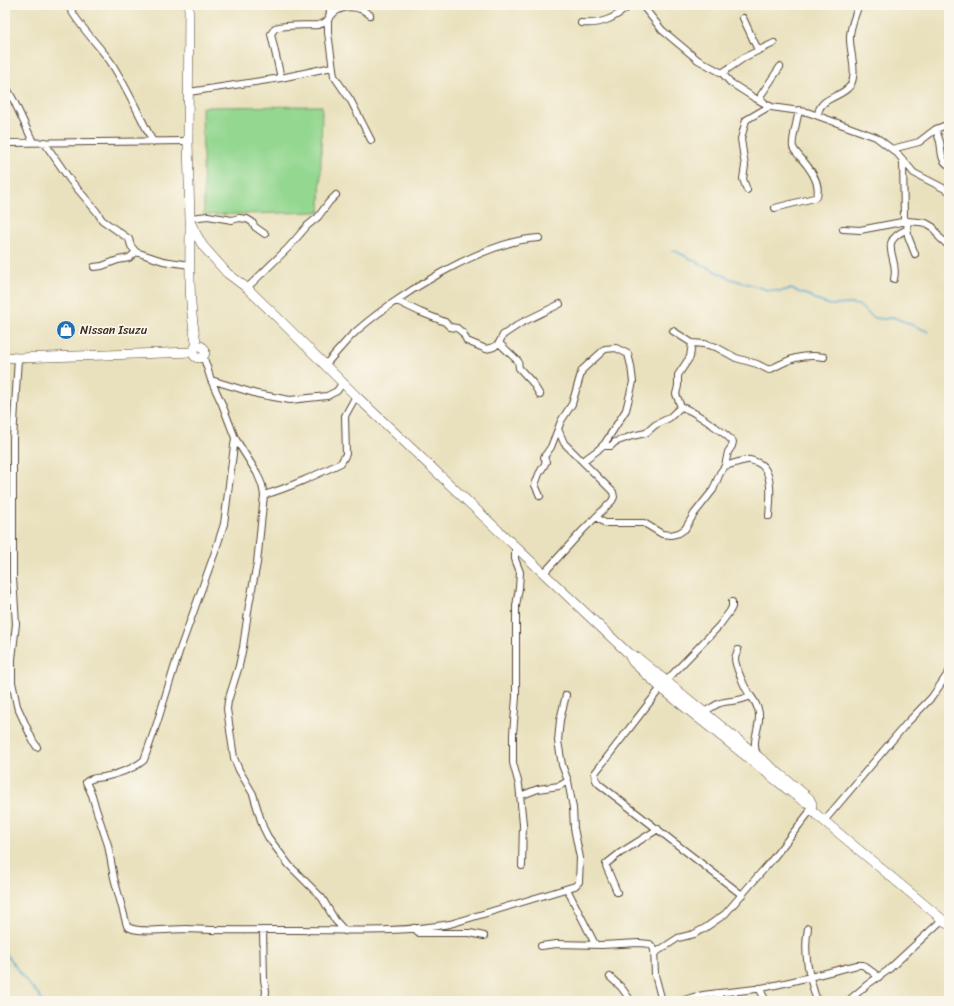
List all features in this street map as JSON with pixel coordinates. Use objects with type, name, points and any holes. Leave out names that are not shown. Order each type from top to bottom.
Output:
[{"type":"street","points":[[68,5],[76,19],[110,62],[127,90],[153,142]]},
{"type":"street","points":[[189,5],[188,141],[190,265],[192,326],[195,349],[194,356],[200,358],[203,355],[211,380],[222,404],[234,438],[257,473],[264,495],[257,563],[248,605],[243,647],[227,709],[234,758],[253,794],[263,827],[274,846],[289,865],[322,898],[335,920],[345,931]]},
{"type":"street","points":[[329,5],[330,12],[328,21],[334,76],[357,112],[371,140]]},
{"type":"street","points":[[581,23],[593,23],[608,20],[618,15],[631,5]]},
{"type":"street","points":[[642,5],[662,30],[698,60],[722,73],[731,83],[753,97],[772,107],[799,110],[876,137],[897,153],[914,173],[949,191]]},
{"type":"street","points":[[281,78],[271,34],[275,28],[290,25],[320,24],[328,21],[333,14],[340,10],[354,7],[360,8],[370,15]]},
{"type":"street","points":[[818,116],[818,110],[825,102],[843,92],[852,81],[853,58],[850,32],[857,10]]},
{"type":"street","points":[[742,18],[758,50]]},
{"type":"street","points":[[722,73],[732,64],[774,43]]},
{"type":"street","points":[[189,92],[281,78],[332,67]]},
{"type":"street","points":[[772,107],[762,101],[761,95],[780,67]]},
{"type":"street","points":[[5,85],[14,100],[33,142]]},
{"type":"street","points":[[747,190],[743,178],[745,166],[741,139],[744,124],[746,120],[772,107]]},
{"type":"street","points":[[775,208],[817,196],[818,192],[813,175],[793,147],[792,141],[799,110]]},
{"type":"street","points":[[892,149],[919,142],[936,130],[949,124]]},
{"type":"street","points":[[936,130],[942,158],[946,164],[949,165]]},
{"type":"street","points":[[5,143],[188,141]]},
{"type":"street","points":[[44,142],[63,170],[102,220],[129,239],[131,246],[136,252],[163,261],[190,265]]},
{"type":"street","points":[[904,161],[904,218],[907,222],[909,240],[915,254]]},
{"type":"street","points":[[247,288],[288,248],[307,226],[318,217],[336,195]]},
{"type":"street","points":[[190,219],[208,216],[232,220],[239,218],[247,219],[265,234]]},
{"type":"street","points":[[190,219],[203,246],[227,272],[247,288],[326,364],[356,396],[628,653],[633,662],[663,684],[792,793],[812,807],[824,821],[946,922],[848,1001]]},
{"type":"street","points":[[843,230],[866,230],[907,222],[919,222],[933,227],[939,237],[949,246]]},
{"type":"street","points":[[894,279],[895,268],[891,251],[892,240],[896,234],[908,229]]},
{"type":"street","points":[[326,364],[350,337],[378,314],[430,280],[489,250],[517,240],[539,238]]},
{"type":"street","points":[[94,267],[129,258],[136,252]]},
{"type":"street","points":[[397,301],[438,319],[450,327],[457,328],[467,341],[483,349],[490,349],[498,343],[503,335],[514,327],[560,304]]},
{"type":"street","points":[[673,331],[692,343],[716,347],[736,358],[757,364],[769,370],[800,357],[812,355],[824,357]]},
{"type":"street","points":[[498,343],[518,361],[519,368],[532,382],[540,395]]},
{"type":"street","points":[[681,407],[676,394],[678,375],[690,357],[692,343]]},
{"type":"street","points":[[540,496],[535,485],[546,462],[544,458],[551,447],[561,421],[572,404],[582,370],[605,350],[616,348],[628,354],[633,382],[624,414],[603,446],[583,461]]},
{"type":"street","points":[[5,357],[18,358],[195,349]]},
{"type":"street","points":[[18,358],[12,439],[14,600],[16,624],[8,682],[19,711],[37,747]]},
{"type":"street","points":[[211,380],[257,394],[290,400],[327,396],[337,391],[343,382]]},
{"type":"street","points":[[264,495],[281,490],[341,463],[346,454],[345,416],[356,396]]},
{"type":"street","points":[[603,446],[610,446],[615,442],[643,434],[669,418],[681,407]]},
{"type":"street","points":[[596,517],[605,523],[644,523],[662,534],[670,535],[679,533],[685,529],[694,514],[713,490],[720,473],[725,466],[728,452],[733,442],[731,439],[687,409],[681,407]]},
{"type":"street","points":[[544,573],[612,501],[614,497],[613,492],[564,443],[558,429]]},
{"type":"street","points":[[234,438],[224,524],[179,652],[157,724],[144,760],[139,764],[114,775],[91,778],[86,782],[92,794],[108,845],[119,897],[128,928],[136,930],[345,931],[431,927],[450,924],[575,886],[579,882],[580,862],[574,828],[573,808],[568,781],[562,765],[558,741],[560,720],[566,695]]},
{"type":"street","points":[[5,439],[12,439]]},
{"type":"street","points":[[725,466],[748,459],[758,462],[765,469],[770,482],[771,497],[769,516]]},
{"type":"street","points":[[5,521],[13,521]]},
{"type":"street","points":[[516,546],[515,559],[520,572],[516,606],[516,697],[513,734],[513,763],[518,777],[520,796],[522,866]]},
{"type":"street","points":[[5,600],[14,600]]},
{"type":"street","points":[[732,602],[732,607],[719,626],[663,684],[595,773],[595,776],[596,781],[599,784],[742,895]]},
{"type":"street","points":[[738,650],[735,659],[750,696],[754,698],[759,711],[758,731],[754,742],[754,747],[759,757]]},
{"type":"street","points":[[824,821],[906,724],[932,696],[949,672]]},
{"type":"street","points":[[703,712],[719,704],[738,701],[750,696]]},
{"type":"street","points":[[691,707],[703,712],[809,798],[812,807]]},
{"type":"street","points":[[520,796],[538,788],[559,786],[568,781]]},
{"type":"street","points":[[655,953],[678,938],[694,934],[717,921],[730,909],[771,861],[812,807]]},
{"type":"street","points":[[618,892],[606,865],[620,853],[658,829]]},
{"type":"street","points":[[567,889],[595,944]]},
{"type":"street","points":[[414,928],[419,933],[470,933],[484,936]]},
{"type":"street","points":[[808,928],[805,946],[809,978],[817,1001]]},
{"type":"street","points":[[263,930],[264,980],[266,991],[265,1001]]},
{"type":"street","points":[[541,946],[556,944],[650,944],[655,953],[655,975],[662,1001]]},
{"type":"street","points":[[682,1001],[702,995],[759,988],[809,978],[860,965],[879,977]]},
{"type":"street","points":[[610,977],[621,987],[631,1001]]},
{"type":"street","points":[[759,988],[766,1001]]},
{"type":"street","points":[[719,1001],[720,993]]},
{"type":"green space","points":[[322,106],[320,212],[204,215],[202,107]]},
{"type":"waterway","points":[[673,250],[731,279],[768,290],[781,291],[791,289],[831,305],[858,305],[874,318],[885,319],[893,317],[929,332]]},
{"type":"waterway","points":[[5,953],[39,995],[42,1001]]},
{"type":"place","name":"Nissan Isuzu","points":[[66,330]]}]
